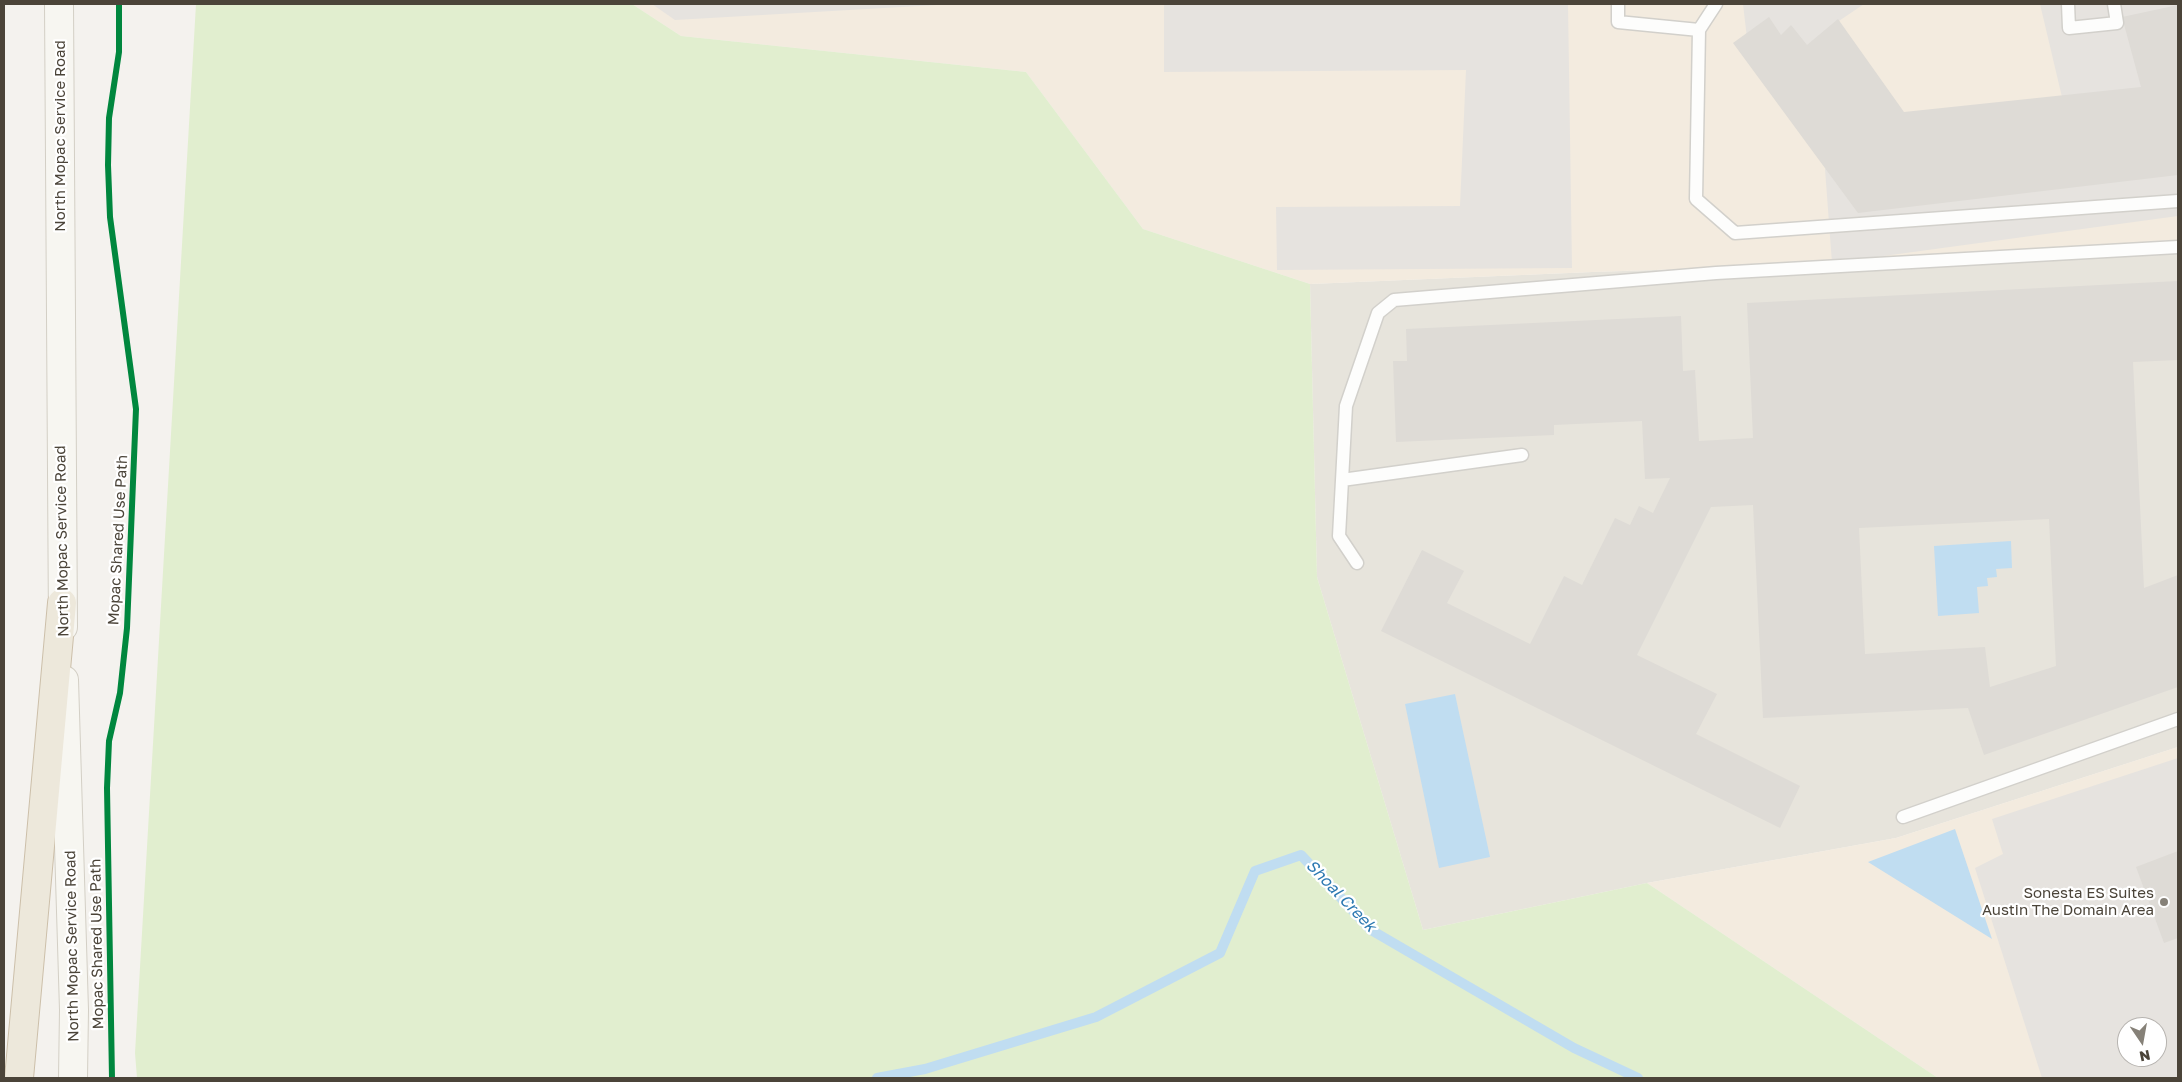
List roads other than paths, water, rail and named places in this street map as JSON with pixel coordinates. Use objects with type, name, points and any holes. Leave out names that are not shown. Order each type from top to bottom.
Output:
[{"type":"highway","points":[[19,1078],[62,603]]},
{"type":"main road","name":"North Mopac Service Road","points":[[60,4],[62,603],[74,1010],[73,1078]]},
{"type":"lane","points":[[1618,4],[1618,22],[1699,30]]},
{"type":"lane","points":[[1716,4],[1699,30],[1696,200],[1735,233],[2178,201]]},
{"type":"lane","points":[[2068,4],[2069,28],[2116,23],[2114,4]]},
{"type":"lane","points":[[1357,564],[1339,536],[1346,406],[1378,313],[1394,300],[1716,273],[2178,247]]},
{"type":"lane","points":[[1342,480],[1522,455]]},
{"type":"lane","points":[[1903,817],[2178,719]]},
{"type":"water","points":[[2011,541],[2012,568],[1996,569],[1997,577],[1987,578],[1988,586],[1977,587],[1979,613],[1938,616],[1934,546]]},
{"type":"water","points":[[1455,694],[1490,857],[1439,868],[1405,704]]},
{"type":"water","points":[[1955,829],[1992,939],[1868,862]]},
{"type":"waterway","name":"Shoal Creek","points":[[877,1078],[925,1069],[1096,1017],[1220,953],[1255,871],[1301,855],[1371,930],[1574,1048],[1638,1078]]},
{"type":"place","name":"Sonesta ES Suites Austin The Domain Area","points":[[2164,902]]}]
